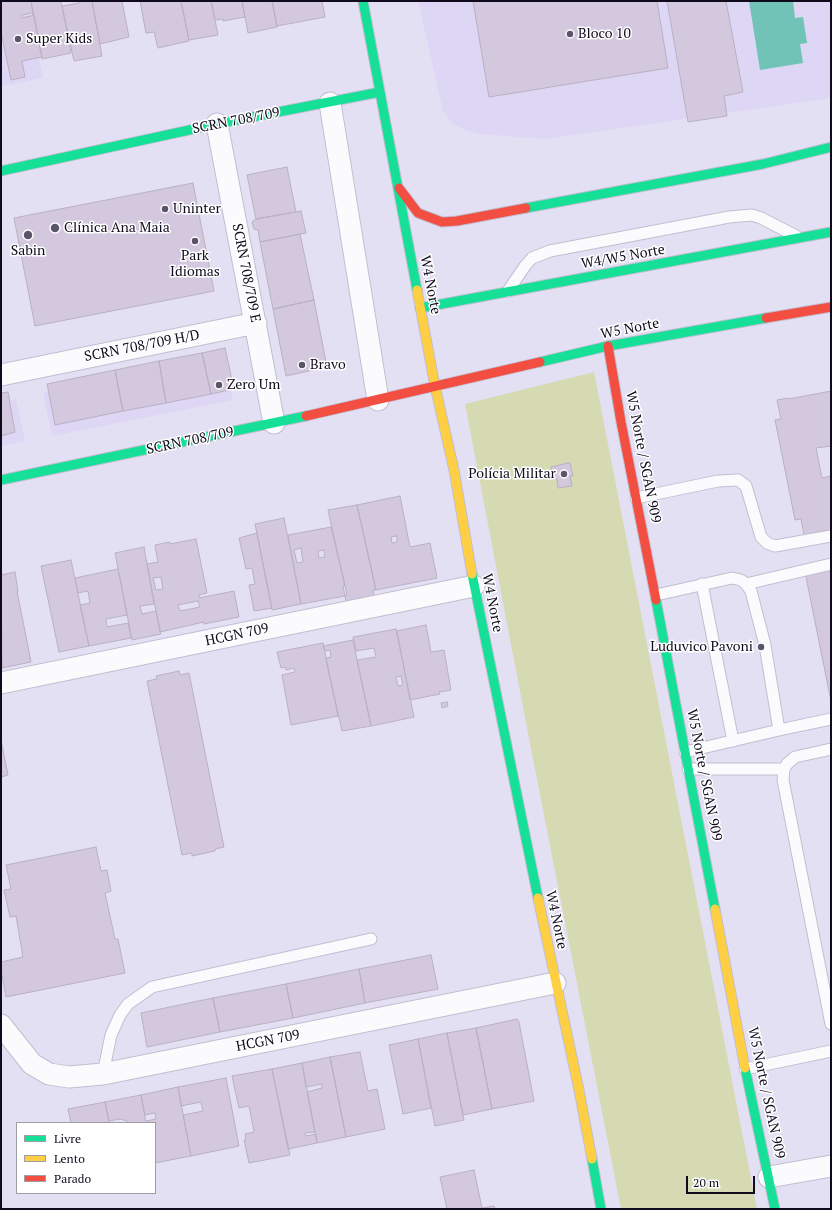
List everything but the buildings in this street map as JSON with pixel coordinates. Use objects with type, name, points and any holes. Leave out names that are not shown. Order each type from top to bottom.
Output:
[{"type":"main road","name":"W4 Norte","points":[[363,1],[435,386],[454,470],[474,586],[555,983],[579,1090],[601,1209]]},
{"type":"main road","name":"SCRN 708/709","points":[[1,171],[217,124],[380,92]]},
{"type":"main road","points":[[397,186],[418,213],[442,222],[457,221],[763,164],[831,147]]},
{"type":"main road","name":"W4/W5 Norte","points":[[420,308],[800,239],[831,232]]},
{"type":"main road","name":"W5 Norte","points":[[435,386],[608,346],[831,307]]},
{"type":"main road","name":"W5 Norte / SGAN 909","points":[[608,346],[621,422],[656,595],[746,1069],[776,1209]]},
{"type":"main road","name":"SCRN 708/709","points":[[1,480],[274,423],[435,386]]},
{"type":"street","points":[[330,103],[378,400]]},
{"type":"street","name":"SCRN 708/709 E","points":[[217,124],[274,423]]},
{"type":"street","name":"SCRN 708/709 H/D","points":[[1,374],[256,323]]},
{"type":"street","name":"HCGN 709","points":[[1,683],[474,586]]},
{"type":"street","name":"HCGN 709","points":[[1,1025],[32,1064],[49,1074],[69,1077],[103,1074],[555,983]]},
{"type":"street","points":[[769,1177],[831,1166]]},
{"type":"lane","points":[[507,292],[532,258],[550,251],[721,218],[752,215],[761,218],[800,239]]},
{"type":"lane","points":[[636,498],[718,481],[738,480],[746,486],[761,537],[767,543],[775,546],[831,536]]},
{"type":"lane","points":[[746,584],[831,564]]},
{"type":"lane","points":[[656,595],[732,578],[741,580],[746,584],[751,591],[765,645],[779,730]]},
{"type":"lane","points":[[702,584],[732,741]]},
{"type":"lane","points":[[685,752],[831,719]]},
{"type":"lane","points":[[831,749],[795,757],[786,764],[783,780],[784,792],[828,989],[831,1024]]},
{"type":"lane","points":[[688,769],[784,769]]},
{"type":"lane","points":[[103,1074],[111,1035],[120,1015],[128,1004],[152,987],[371,939]]},
{"type":"lane","points":[[746,1069],[831,1051]]},
{"type":"shaded area","name":"Super Kids","points":[[1,1],[27,1],[43,78],[1,86]]},
{"type":"shaded area","points":[[418,1],[831,1],[831,98],[545,139],[480,134],[465,130],[452,123],[443,111]]},
{"type":"shaded area","points":[[749,1],[793,1],[795,18],[803,17],[807,43],[800,44],[803,63],[760,70]]},
{"type":"shaded area","points":[[225,357],[233,400],[52,436],[43,393]]},
{"type":"shaded area","points":[[594,372],[757,1209],[621,1209],[527,728],[465,404]]},
{"type":"shaded area","points":[[16,399],[25,441],[1,446],[1,402]]},
{"type":"traffic: fast","points":[[363,1],[417,290]]},
{"type":"traffic: fast","points":[[1,171],[217,124],[380,92]]},
{"type":"traffic: fast","points":[[526,208],[763,164],[831,147]]},
{"type":"traffic: fast","points":[[420,308],[831,232]]},
{"type":"traffic: fast","points":[[540,362],[608,346],[766,318]]},
{"type":"traffic: fast","points":[[1,480],[306,416]]},
{"type":"traffic: fast","points":[[472,574],[538,898]]},
{"type":"traffic: fast","points":[[656,600],[715,909]]},
{"type":"traffic: fast","points":[[745,1068],[775,1209]]},
{"type":"traffic: fast","points":[[592,1159],[601,1209]]},
{"type":"traffic: slow","points":[[417,290],[435,386],[454,470],[472,574]]},
{"type":"traffic: slow","points":[[538,898],[579,1090],[592,1159]]},
{"type":"traffic: slow","points":[[715,909],[745,1068]]},
{"type":"traffic: jam","points":[[399,188],[418,213],[442,222],[457,221],[526,208]]},
{"type":"traffic: jam","points":[[766,318],[831,307]]},
{"type":"traffic: jam","points":[[608,346],[621,422],[656,600]]},
{"type":"traffic: jam","points":[[306,416],[540,362]]},
{"type":"place","name":"Bloco 10","points":[[570,34]]},
{"type":"place","name":"Super Kids","points":[[18,39]]},
{"type":"place","name":"Uninter","points":[[165,209]]},
{"type":"place","name":"Clínica Ana Maia","points":[[55,228]]},
{"type":"place","name":"Sabin","points":[[28,235]]},
{"type":"place","name":"Park Idiomas","points":[[195,241]]},
{"type":"place","name":"Bravo","points":[[302,365]]},
{"type":"place","name":"Zero Um","points":[[219,385]]},
{"type":"place","name":"Polícia Militar","points":[[564,474]]},
{"type":"place","name":"Luduvico Pavoni","points":[[761,647]]}]
